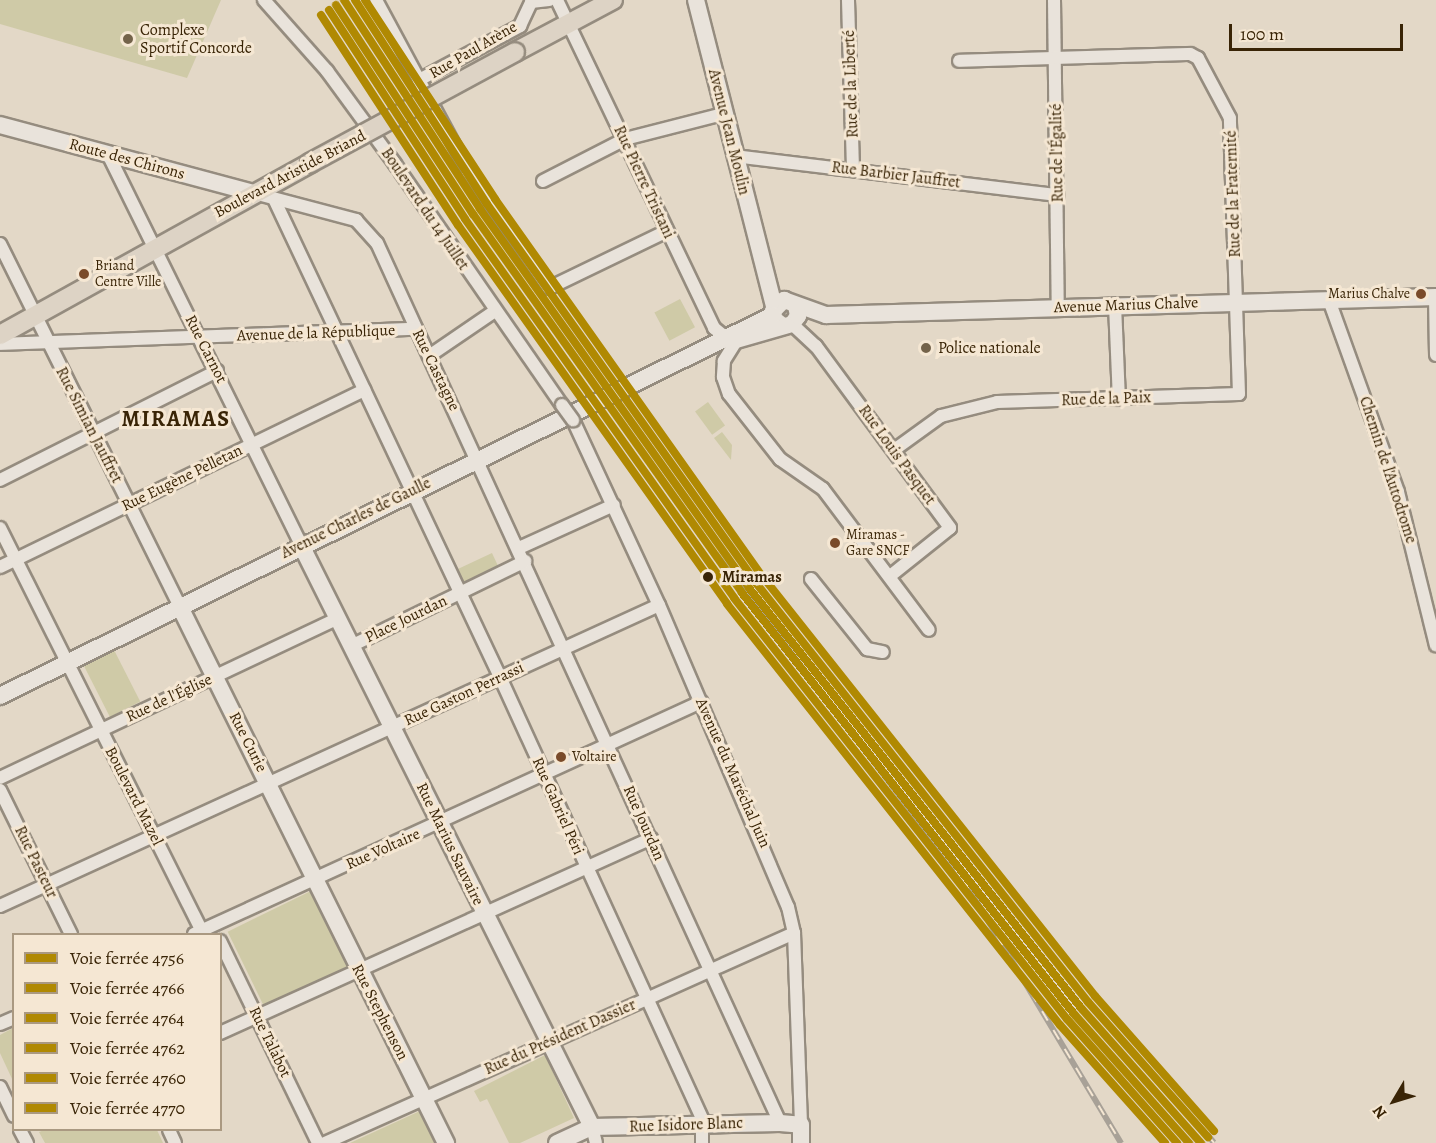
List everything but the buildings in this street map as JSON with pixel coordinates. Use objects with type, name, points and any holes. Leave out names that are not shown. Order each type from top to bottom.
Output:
[{"type":"main road","name":"Boulevard Aristide Briand","points":[[0,335],[254,193],[613,0]]},
{"type":"main road","name":"Avenue Jean Moulin","points":[[696,0],[723,114],[764,262],[786,314]]},
{"type":"main road","name":"Route des Chirons","points":[[0,125],[254,193]]},
{"type":"main road","name":"Avenue Marius Chalve","points":[[786,314],[1435,297]]},
{"type":"main road","points":[[724,340],[786,314]]},
{"type":"main road","points":[[724,340],[750,324],[786,314]]},
{"type":"main road","name":"Avenue Charles de Gaulle","points":[[0,696],[411,490],[724,340]]},
{"type":"main road","name":"Rue Marius Sauvaire","points":[[302,545],[594,1135]]},
{"type":"main road","name":"Rue Curie","points":[[179,605],[315,880]]},
{"type":"main road","name":"Rue Stephenson","points":[[315,880],[446,1143]]},
{"type":"main road","points":[[780,1123],[793,1143]]},
{"type":"main road","name":"Rue Isidore Blanc","points":[[594,1135],[702,1124],[801,1125]]},
{"type":"main road","name":"Avenue du Maréchal Juin","points":[[801,1125],[801,1143]]},
{"type":"main road","points":[[557,1143],[594,1135]]},
{"type":"street","name":"Boulevard du 14 Juillet","points":[[264,0],[327,71],[575,423]]},
{"type":"street","points":[[376,0],[468,171],[549,288],[667,231]]},
{"type":"street","name":"Rue Paul Arène","points":[[419,80],[520,26],[531,2],[549,0]]},
{"type":"street","name":"Rue Pierre Tristani","points":[[557,0],[714,328],[724,340]]},
{"type":"street","name":"Rue de la Liberté","points":[[848,0],[853,169]]},
{"type":"street","name":"Rue de l'Égalité","points":[[1054,0],[1059,307]]},
{"type":"street","name":"Rue de la Fraternité","points":[[1055,60],[1190,54],[1198,58],[1230,118],[1237,302]]},
{"type":"street","points":[[959,61],[1055,60]]},
{"type":"street","points":[[543,181],[625,139],[723,114]]},
{"type":"street","name":"Rue Carnot","points":[[108,154],[254,442],[302,545]]},
{"type":"street","name":"Rue Barbier Jauffret","points":[[734,156],[1058,195]]},
{"type":"street","name":"Rue Castagne","points":[[254,193],[275,201],[356,220],[377,243],[478,458]]},
{"type":"street","name":"Rue Gabriel Péri","points":[[275,201],[500,677],[702,1124]]},
{"type":"street","name":"Rue Simian Jauffret","points":[[0,244],[179,605]]},
{"type":"street","points":[[1435,297],[1436,355]]},
{"type":"street","name":"Chemin de l'Autodrome","points":[[1329,300],[1398,492],[1436,645]]},
{"type":"street","name":"Rue de la Paix","points":[[894,450],[941,416],[997,402],[1239,394],[1237,302]]},
{"type":"street","points":[[1115,305],[1119,399]]},
{"type":"street","points":[[429,356],[495,310]]},
{"type":"street","name":"Rue Louis Pasquet","points":[[786,314],[816,346],[951,528],[890,576]]},
{"type":"street","name":"Avenue de la République","points":[[0,344],[199,336],[338,334],[416,329]]},
{"type":"street","points":[[724,340],[723,370],[729,394],[780,459],[823,489],[929,630]]},
{"type":"street","points":[[0,480],[217,371]]},
{"type":"street","name":"Rue Eugène Pelletan","points":[[0,567],[364,390]]},
{"type":"street","name":"Avenue du Maréchal Juin","points":[[575,423],[614,505],[771,858],[794,933],[801,1125]]},
{"type":"street","name":"Rue Jourdan","points":[[478,458],[780,1123]]},
{"type":"street","points":[[519,548],[614,505]]},
{"type":"street","name":"Boulevard Mazel","points":[[0,528],[154,835],[207,931]]},
{"type":"street","name":"Place Jourdan","points":[[351,646],[525,561]]},
{"type":"street","points":[[811,579],[867,649],[883,652]]},
{"type":"street","name":"Rue Gaston Perrassi","points":[[0,906],[267,782],[659,605]]},
{"type":"street","name":"Rue de l'Église","points":[[0,778],[338,618]]},
{"type":"street","name":"Rue Voltaire","points":[[207,931],[701,702]]},
{"type":"street","name":"Rue Pasteur","points":[[0,790],[70,933]]},
{"type":"street","points":[[222,1032],[651,838]]},
{"type":"street","name":"Rue du Président Dassier","points":[[325,1143],[794,933]]},
{"type":"street","name":"Rue Talabot","points":[[222,945],[318,1143]]},
{"type":"street","points":[[0,1087],[12,1112]]},
{"type":"street","points":[[702,1124],[702,1143]]},
{"type":"shaded area","name":"Complexe Sportif Concorde","points":[[0,0],[221,0],[187,78],[0,24]]},
{"type":"shaded area","points":[[680,299],[695,327],[669,341],[654,313]]},
{"type":"shaded area","points":[[708,402],[725,425],[712,435],[695,411]]},
{"type":"shaded area","points":[[722,432],[732,445],[731,460],[714,438]]},
{"type":"shaded area","points":[[492,553],[500,570],[464,587],[456,570]]},
{"type":"shaded area","points":[[113,648],[140,701],[110,717],[83,663]]},
{"type":"shaded area","points":[[313,890],[350,965],[264,1007],[228,932]]},
{"type":"shaded area","points":[[12,1029],[12,1079],[0,1053],[0,1035]]},
{"type":"shaded area","points":[[545,1055],[574,1118],[520,1143],[509,1143],[487,1099],[480,1102],[474,1091]]},
{"type":"shaded area","points":[[420,1111],[436,1143],[350,1143]]},
{"type":"shaded area","points":[[157,1131],[163,1143],[45,1143],[39,1132]]},
{"type":"railway","points":[[716,554],[963,879],[1121,1143]]},
{"type":"railway","points":[[1207,1134],[1214,1143]]},
{"type":"rail line","name":"4756","points":[[344,0],[480,209],[749,588],[1081,1008],[1201,1143]]},
{"type":"rail line","name":"4764","points":[[355,0],[487,204],[756,583],[1088,1002],[1208,1137]]},
{"type":"rail line","name":"4760","points":[[365,0],[495,199],[763,577],[1095,996],[1214,1131]]},
{"type":"rail line","name":"4766","points":[[336,5],[473,214],[742,593],[1074,1014],[1189,1143]]},
{"type":"rail line","name":"4762","points":[[329,10],[465,219],[734,598],[1067,1019],[1177,1143]]},
{"type":"rail line","name":"4770","points":[[321,15],[458,225],[727,604],[1060,1025],[1165,1143]]},
{"type":"place","name":"Complexe Sportif Concorde","points":[[128,39]]},
{"type":"place","name":"Briand Centre Ville","points":[[84,274]]},
{"type":"place","name":"Marius Chalve","points":[[1421,294]]},
{"type":"place","name":"Police nationale","points":[[926,348]]},
{"type":"place","name":"Miramas - Gare SNCF","points":[[835,543]]},
{"type":"place","name":"Miramas","points":[[708,577]]},
{"type":"place","name":"Voltaire","points":[[561,757]]},
{"type":"district","name":"MIRAMAS","points":[[176,420]]}]
